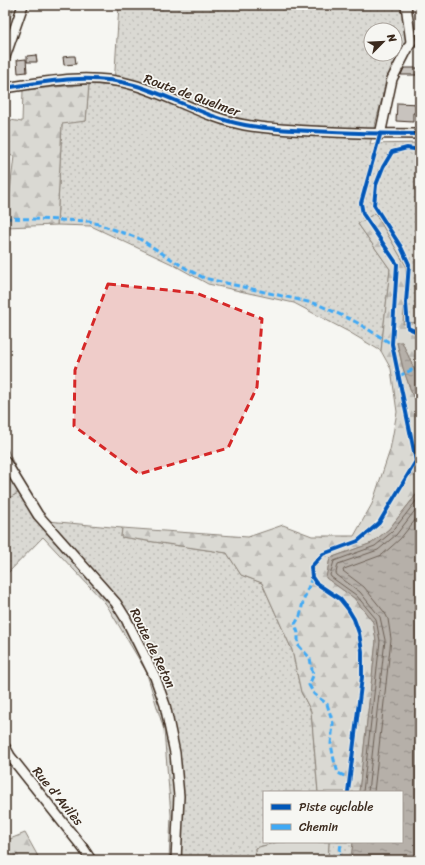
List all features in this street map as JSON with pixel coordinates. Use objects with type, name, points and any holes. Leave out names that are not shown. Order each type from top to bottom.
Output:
[{"type":"street","points":[[5,57],[24,5]]},
{"type":"street","points":[[380,135],[386,100],[392,79],[411,42],[406,5]]},
{"type":"street","name":"Route de Quelmer","points":[[5,88],[75,78],[108,79],[134,85],[211,116],[246,125],[380,135],[420,134]]},
{"type":"street","name":"Route de Reton","points":[[5,461],[38,515],[116,604],[126,619],[155,677],[165,705],[175,753],[179,796],[176,860]]},
{"type":"street","name":"Rue d'Avilès","points":[[5,747],[10,756],[91,860]]},
{"type":"highlighted area","points":[[108,284],[196,293],[262,319],[257,387],[228,448],[139,474],[74,426],[75,370]]},
{"type":"green space","points":[[5,5],[14,5],[5,37]]},
{"type":"green space","points":[[119,5],[403,5],[406,43],[403,48],[403,22],[363,22],[363,62],[396,62],[388,76],[370,144],[420,143],[420,322],[403,324],[406,266],[358,224],[390,269],[381,351],[294,303],[208,284],[172,264],[91,226],[57,225],[62,123],[86,121],[89,84],[114,86]]},
{"type":"green space","points":[[89,84],[86,121],[62,124],[57,225],[5,227],[5,200],[9,200],[14,156],[5,155],[5,119],[22,122],[23,90]]},
{"type":"green space","points":[[375,213],[406,266],[403,324],[420,322],[420,370],[416,373],[402,342],[397,343],[403,368],[413,397],[420,402],[420,490],[389,529],[372,543],[330,558],[326,578],[354,598],[373,622],[376,641],[359,791],[318,791],[311,711],[301,692],[292,650],[262,583],[241,575],[227,553],[121,537],[122,528],[248,537],[283,525],[312,536],[354,536],[372,504],[390,450],[397,412],[391,369],[381,351],[390,269],[358,224]]},
{"type":"green space","points":[[5,444],[25,489],[11,497],[5,496]]},
{"type":"green space","points":[[25,489],[48,521],[122,528],[121,537],[227,553],[241,575],[262,583],[292,650],[301,692],[311,711],[318,791],[263,791],[263,843],[274,843],[255,848],[256,860],[169,860],[171,815],[164,730],[146,671],[106,604],[43,537],[5,576],[5,496],[11,497]]},
{"type":"green space","points":[[25,833],[40,860],[5,860],[5,841]]},
{"type":"green space","points":[[274,843],[329,843],[328,860],[256,860],[255,848]]},
{"type":"green space","points":[[329,843],[353,843],[351,860],[328,860]]},
{"type":"water","points":[[397,342],[402,342],[420,382],[420,402],[413,397],[403,368]]},
{"type":"water","points":[[420,490],[420,860],[351,860],[353,843],[403,843],[403,791],[359,791],[376,641],[373,622],[354,598],[326,578],[330,558],[372,543],[389,529]]},
{"type":"building","points":[[36,55],[37,62],[27,62],[27,56]]},
{"type":"building","points":[[75,56],[76,64],[64,65],[63,57]]},
{"type":"building","points":[[26,59],[27,72],[18,73],[17,60]]},
{"type":"building","points":[[404,68],[420,68],[420,75],[401,75]]},
{"type":"building","points":[[397,103],[420,104],[420,113],[413,113],[413,122],[396,121]]},
{"type":"marked path","points":[[5,218],[89,221],[138,238],[204,278],[317,304],[356,322],[392,344]]},
{"type":"marked path","points":[[399,376],[420,366]]},
{"type":"marked path","points":[[312,577],[303,602],[300,616],[295,624],[298,633],[298,645],[310,658],[313,676],[309,685],[314,694],[327,704],[333,723],[331,744],[338,773],[349,778]]},
{"type":"marked path","points":[[339,860],[341,843]]},
{"type":"cycle path","points":[[5,88],[70,79],[102,79],[134,85],[203,112],[231,122],[245,125],[294,130],[420,134]]},
{"type":"cycle path","points":[[348,791],[362,677],[362,651],[359,633],[354,619],[348,609],[340,599],[316,583],[312,577],[311,567],[323,554],[358,541],[379,523],[416,461],[392,344],[397,264],[363,214],[361,203],[380,135]]},
{"type":"cycle path","points":[[420,150],[407,148],[392,152],[383,167],[376,185],[374,205],[401,247],[409,264],[406,303],[408,328],[415,331],[420,329]]}]
